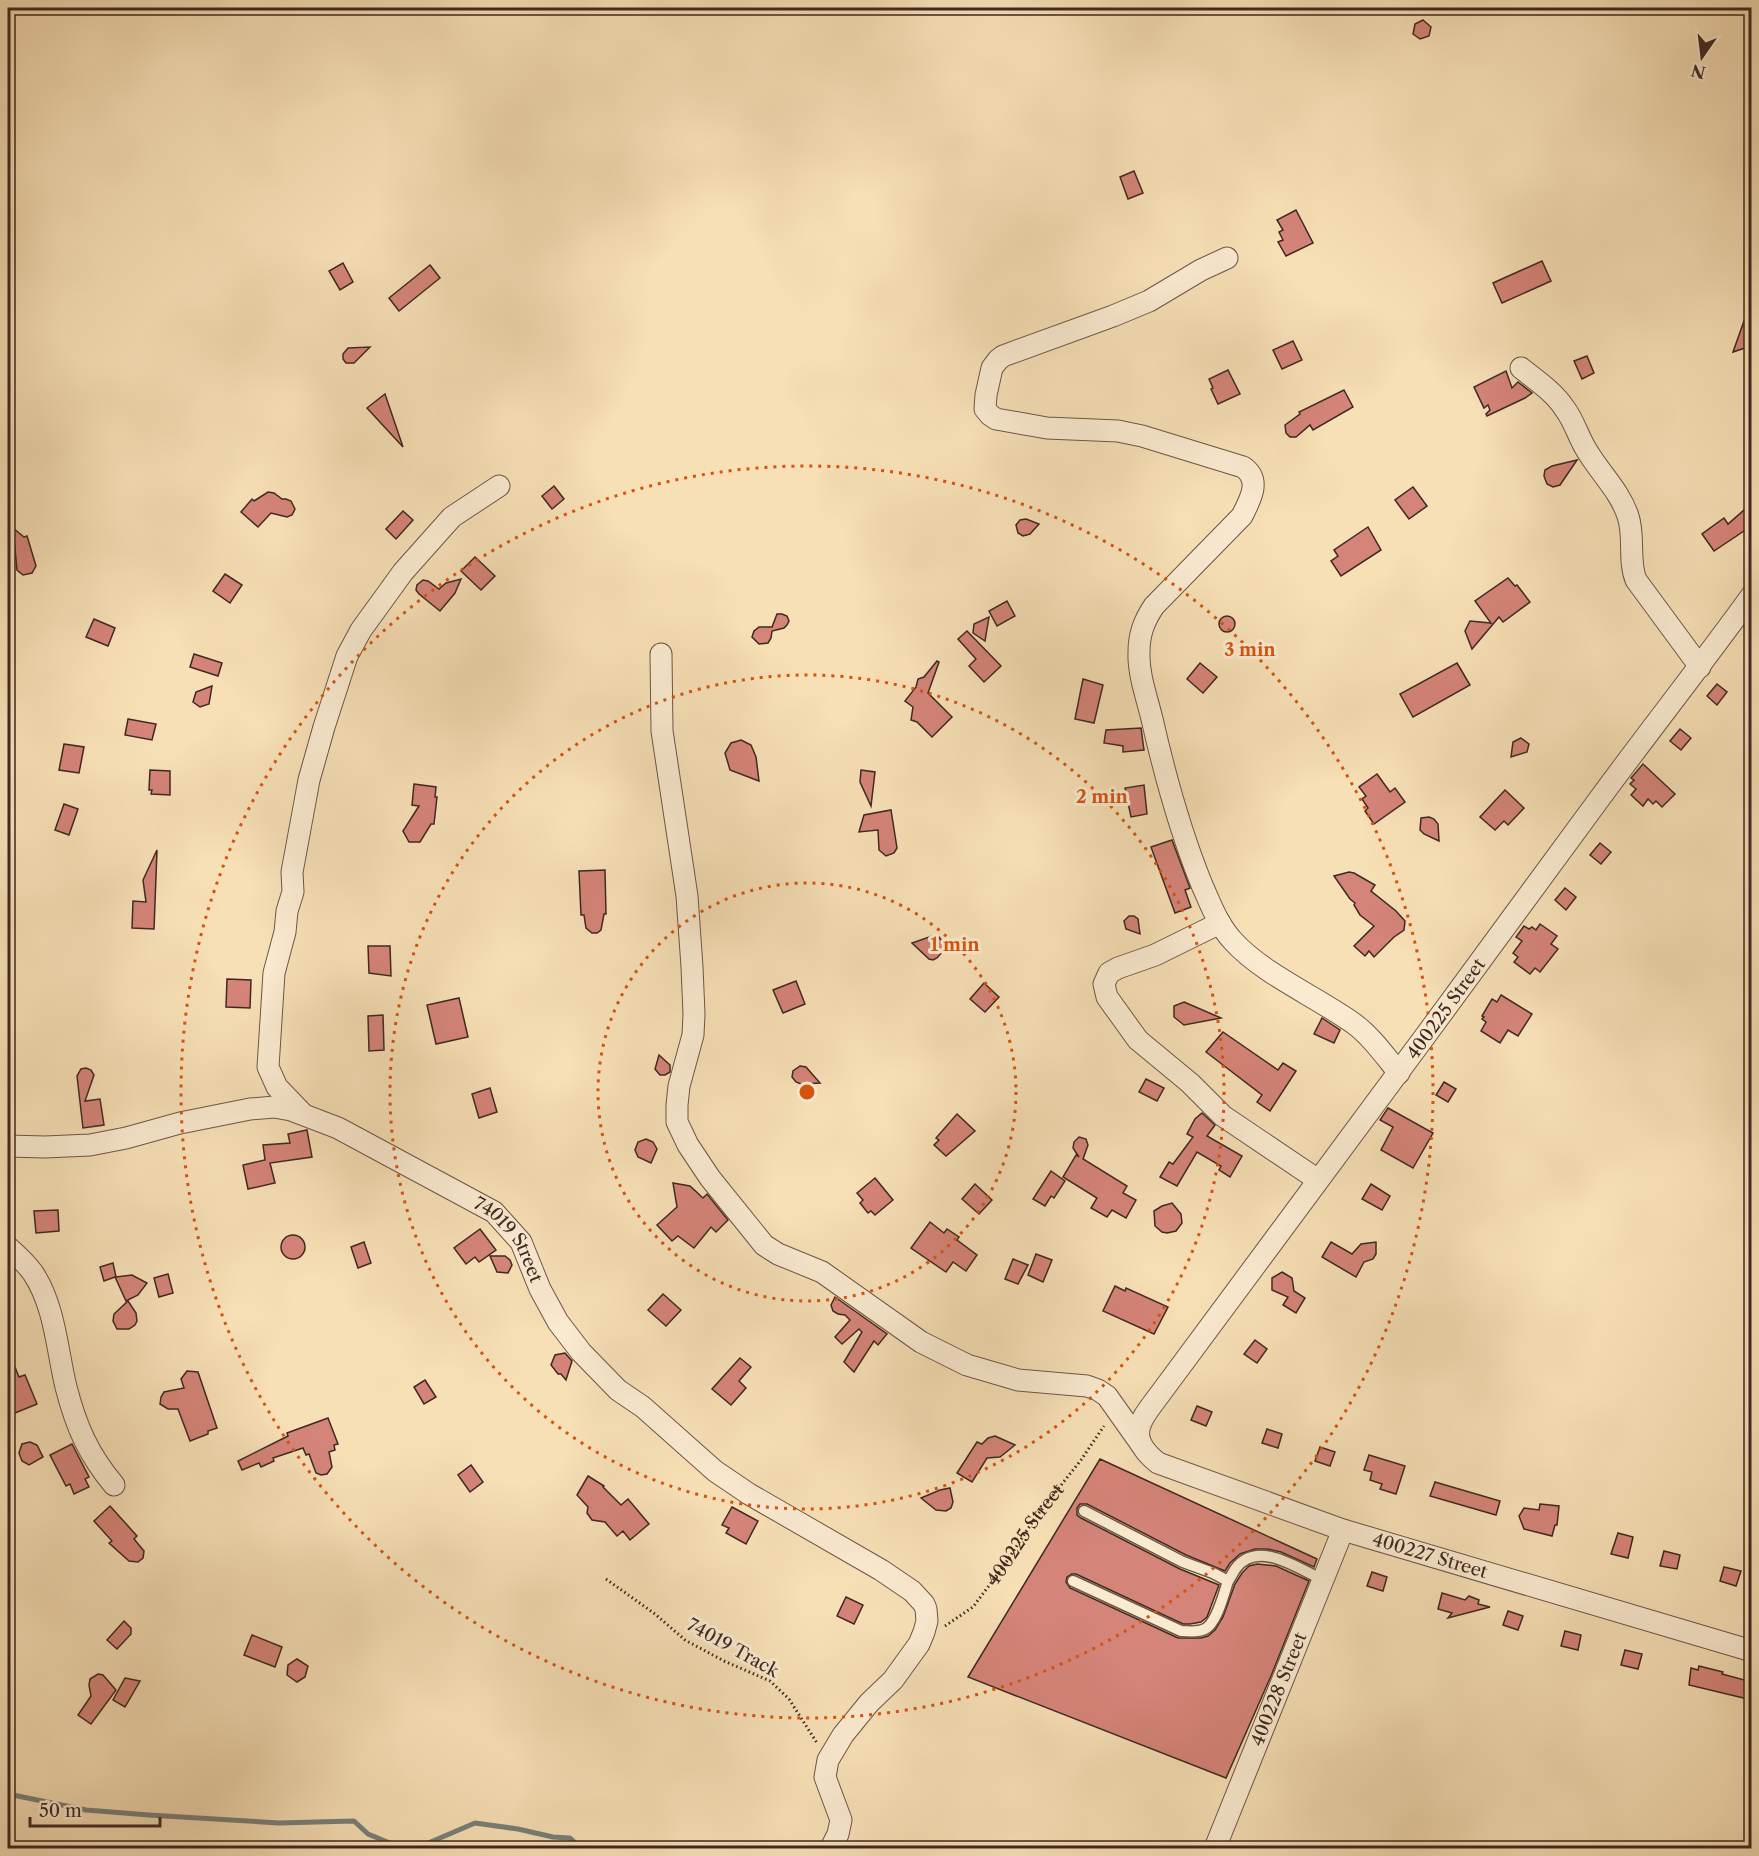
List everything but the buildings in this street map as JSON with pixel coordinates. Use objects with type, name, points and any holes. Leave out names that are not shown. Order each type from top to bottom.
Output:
[{"type":"street","points":[[1227,258],[1201,270],[1149,301],[1003,356],[992,368],[985,403],[987,412],[996,419],[1047,428],[1118,431],[1142,436],[1243,467],[1251,472],[1254,482],[1251,498],[1242,516],[1154,606],[1140,635],[1139,655],[1142,680],[1166,781],[1191,857],[1220,923],[1233,941],[1262,966],[1355,1024],[1399,1073]]},
{"type":"street","points":[[1521,368],[1545,387],[1565,409],[1588,453],[1622,502],[1629,519],[1633,541],[1636,580],[1700,667]]},
{"type":"street","points":[[302,1113],[277,1087],[268,1067],[274,973],[293,892],[292,872],[309,780],[324,727],[347,656],[361,630],[403,572],[452,517],[499,486]]},
{"type":"street","name":"400225 Street","points":[[1141,1444],[1138,1436],[1140,1422],[1752,595]]},
{"type":"street","name":"400227 Street","points":[[661,654],[662,731],[687,896],[694,1014],[693,1035],[676,1104],[677,1122],[688,1145],[710,1178],[764,1245],[778,1254],[822,1272],[921,1342],[967,1365],[1018,1380],[1054,1385],[1087,1386],[1098,1390],[1107,1396],[1146,1453],[1158,1462],[1343,1530],[1752,1651]]},
{"type":"street","points":[[1220,923],[1155,955],[1109,973],[1104,984],[1107,997],[1138,1040],[1190,1083],[1224,1116],[1318,1180]]},
{"type":"street","name":"74019 Street","points":[[8,1146],[90,1145],[180,1123],[250,1109],[274,1107],[302,1113],[338,1128],[494,1212],[521,1242],[540,1289],[558,1322],[581,1352],[618,1390],[643,1407],[724,1477],[749,1494],[881,1570],[912,1591],[924,1604],[927,1615],[919,1644]]},
{"type":"street","points":[[8,1136],[45,1147]]},
{"type":"street","points":[[8,1247],[33,1273],[41,1288],[78,1426],[88,1449],[114,1485]]},
{"type":"street","name":"400228 Street","points":[[1215,1848],[1343,1530]]},
{"type":"street","points":[[831,1848],[838,1834],[841,1820],[825,1777],[828,1760],[843,1735],[869,1703],[893,1680],[919,1644]]},
{"type":"lane","points":[[1084,1511],[1183,1562],[1228,1581]]},
{"type":"lane","points":[[1073,1581],[1181,1630],[1197,1632],[1207,1628],[1214,1619],[1228,1581],[1236,1567],[1255,1556],[1281,1560],[1323,1580]]},
{"type":"path","name":"400225 Street","points":[[919,1644],[973,1608],[1035,1518],[1116,1409]]},
{"type":"path","name":"74019 Track","points":[[606,1578],[656,1614],[685,1640],[724,1661],[770,1681],[789,1699],[828,1760]]},
{"type":"waterway","points":[[8,1794],[86,1810],[149,1815],[279,1823],[354,1821],[368,1834],[402,1848],[426,1844],[475,1823],[570,1838],[581,1848]]}]
